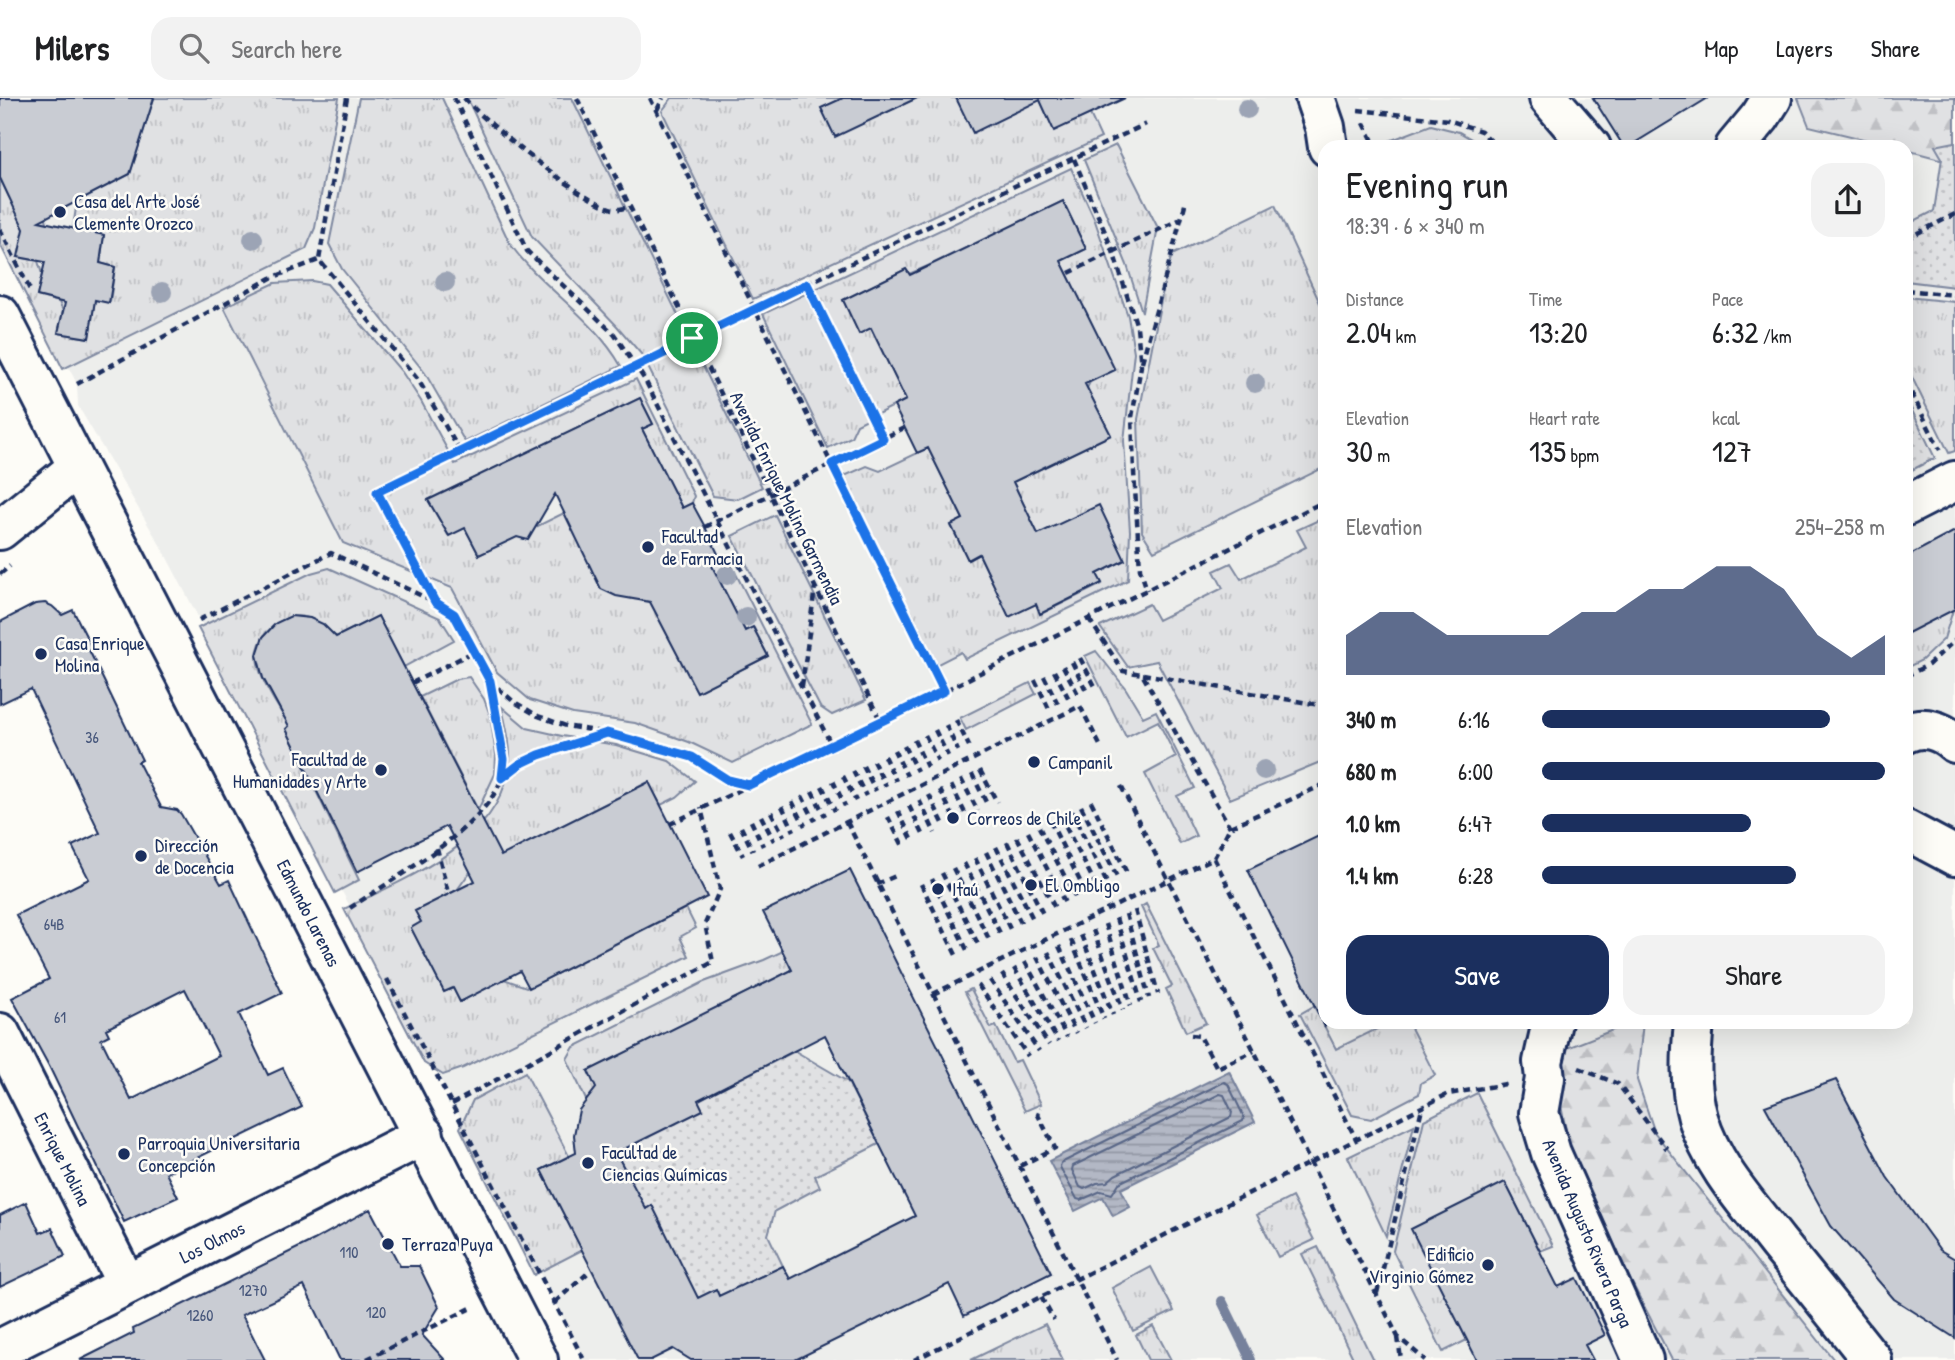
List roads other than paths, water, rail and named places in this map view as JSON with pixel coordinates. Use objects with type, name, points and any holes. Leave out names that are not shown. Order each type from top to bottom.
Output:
[{"type":"street","points":[[1315,98],[1327,140]]},
{"type":"street","points":[[1549,98],[1585,140]]},
{"type":"street","points":[[1741,140],[1772,98]]},
{"type":"street","name":"Edmundo Larenas","points":[[0,315],[538,1360]]},
{"type":"street","points":[[0,530],[78,467]]},
{"type":"street","points":[[1913,502],[1955,481]]},
{"type":"street","points":[[1913,731],[1933,730],[1943,733],[1955,743]]},
{"type":"street","name":"Avenida Augusto Rivera Parga","points":[[1550,1029],[1543,1062],[1545,1078],[1539,1113],[1551,1153],[1643,1360]]},
{"type":"street","points":[[1694,1029],[1691,1070],[1693,1094],[1698,1117],[1714,1156],[1740,1195],[1872,1360]]},
{"type":"street","name":"Enrique Molina","points":[[0,1033],[127,1285]]},
{"type":"street","name":"Los Olmos","points":[[0,1349],[424,1135]]},
{"type":"water","points":[[1229,1071],[1255,1122],[1121,1189],[1130,1207],[1113,1216],[1103,1197],[1075,1211],[1049,1161]]},
{"type":"waterway","points":[[1222,1301],[1251,1360]]},
{"type":"place","name":"Casa del Arte José Clemente Orozco","points":[[60,212]]},
{"type":"place","name":"Facultad de Farmacia","points":[[648,547]]},
{"type":"place","name":"Casa Enrique Molina","points":[[41,654]]},
{"type":"place","name":"Campanil","points":[[1034,762]]},
{"type":"place","name":"Facultad de Humanidades y Arte","points":[[381,770]]},
{"type":"place","name":"Correos de Chile","points":[[953,818]]},
{"type":"place","name":"Dirección de Docencia","points":[[141,856]]},
{"type":"place","name":"El Ombligo","points":[[1031,885]]},
{"type":"place","name":"Itaú","points":[[938,889]]},
{"type":"place","name":"Parroquia Universitaria Concepción","points":[[124,1154]]},
{"type":"place","name":"Facultad de Ciencias Químicas","points":[[588,1163]]},
{"type":"place","name":"Terraza Puya","points":[[388,1244]]},
{"type":"place","name":"Edificio Virginio Gómez","points":[[1488,1265]]}]
